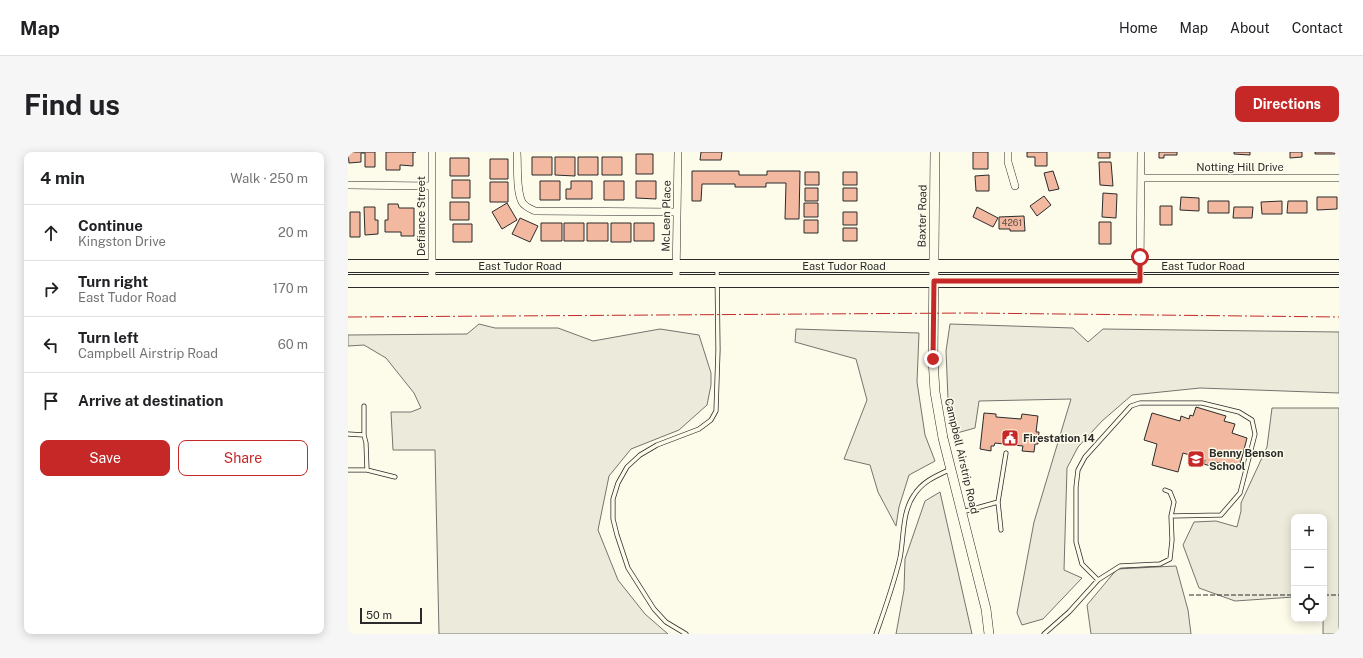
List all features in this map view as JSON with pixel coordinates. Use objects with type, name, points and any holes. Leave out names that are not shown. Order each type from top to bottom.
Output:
[{"type":"main road","name":"East Tudor Road","points":[[348,266],[1339,266]]},
{"type":"main road","name":"East Tudor Road","points":[[348,281],[1339,281]]},
{"type":"street","name":"Defiance Street","points":[[432,152],[432,281]]},
{"type":"street","points":[[517,152],[519,189],[523,203],[529,209],[535,211],[677,212]]},
{"type":"street","name":"McLean Place","points":[[676,281],[678,152]]},
{"type":"street","name":"Baxter Road","points":[[934,281],[935,152]]},
{"type":"street","points":[[1008,152],[1008,162],[1015,186]]},
{"type":"street","points":[[1140,281],[1142,178],[1141,152]]},
{"type":"street","name":"Notting Hill Drive","points":[[1142,178],[1339,178]]},
{"type":"street","points":[[348,185],[432,186]]},
{"type":"street","name":"Campbell Airstrip Road","points":[[934,281],[934,392],[943,438],[986,610],[989,634]]},
{"type":"lane","points":[[686,634],[666,622],[654,609],[628,568],[613,519],[613,499],[618,483],[627,467],[640,455],[657,445],[699,429],[711,420],[716,411],[718,350],[717,266]]},
{"type":"lane","points":[[1098,580],[1082,564],[1076,542],[1076,494],[1078,470],[1085,457],[1131,406],[1140,403],[1202,403],[1239,412],[1252,420],[1255,434],[1240,492],[1222,515],[1171,516]]},
{"type":"lane","points":[[364,406],[364,434],[366,443],[367,470]]},
{"type":"lane","points":[[348,434],[364,434]]},
{"type":"lane","points":[[1001,530],[998,502],[1006,453]]},
{"type":"lane","points":[[876,634],[899,559],[906,512],[913,496],[923,484],[951,469]]},
{"type":"lane","points":[[348,470],[367,470],[395,477]]},
{"type":"lane","points":[[1044,634],[1069,612],[1098,580],[1120,566],[1160,564],[1170,559],[1172,540],[1171,516],[1174,502],[1170,492],[1164,490]]},
{"type":"lane","points":[[962,512],[998,502]]},
{"type":"shaded area","points":[[479,324],[495,328],[558,328],[593,341],[660,329],[699,335],[711,373],[711,385],[707,405],[679,430],[631,449],[609,476],[598,530],[618,580],[645,614],[668,634],[439,634],[435,450],[393,450],[391,412],[411,412],[421,408],[414,393],[386,358],[364,345],[348,346],[348,335],[467,334]]},
{"type":"shaded area","points":[[950,324],[1073,328],[1088,342],[1103,329],[1339,332],[1339,393],[1200,388],[1132,395],[1102,421],[1078,447],[1067,468],[1064,570],[1082,578],[1043,619],[1022,625],[1017,613],[1034,522],[1071,399],[979,401],[975,428],[957,433],[948,399],[946,351]]},
{"type":"shaded area","points":[[796,329],[919,333],[917,382],[925,435],[935,461],[909,475],[899,507],[896,526],[878,492],[870,465],[844,459],[867,400],[856,359],[795,342]]},
{"type":"shaded area","points":[[1272,408],[1339,408],[1339,634],[1323,634],[1323,622],[1327,622],[1327,514],[1291,514],[1291,597],[1235,601],[1199,588],[1183,545],[1194,522],[1216,521],[1237,527],[1241,511],[1241,503],[1267,447]]},
{"type":"shaded area","points":[[940,492],[972,634],[896,634],[904,590],[905,559],[925,501]]},
{"type":"shaded area","points":[[1176,566],[1188,610],[1191,634],[1091,634],[1087,605],[1117,569]]},
{"type":"building","points":[[348,152],[375,152],[375,167],[365,167],[365,153],[361,153],[361,162],[349,163]]},
{"type":"building","points":[[386,152],[413,152],[413,166],[400,165],[400,170],[386,170]]},
{"type":"building","points":[[701,152],[722,152],[721,160],[700,160]]},
{"type":"building","points":[[973,152],[988,152],[988,169],[973,169]]},
{"type":"building","points":[[1027,152],[1047,152],[1047,166],[1035,166],[1035,157],[1027,157]]},
{"type":"building","points":[[1098,152],[1110,152],[1110,158],[1098,158]]},
{"type":"building","points":[[1159,152],[1177,152],[1177,155],[1164,155],[1164,158],[1159,158]]},
{"type":"building","points":[[1234,152],[1250,152],[1250,155],[1234,154]]},
{"type":"building","points":[[1290,152],[1302,152],[1302,157],[1290,158]]},
{"type":"building","points":[[1315,152],[1335,152],[1335,154],[1315,154]]},
{"type":"building","points":[[636,154],[653,154],[653,174],[636,174]]},
{"type":"building","points":[[532,157],[552,157],[552,175],[532,175]]},
{"type":"building","points":[[555,157],[575,157],[575,176],[555,175]]},
{"type":"building","points":[[578,157],[598,157],[598,175],[578,175]]},
{"type":"building","points":[[602,157],[622,157],[622,175],[602,175]]},
{"type":"building","points":[[450,158],[469,158],[469,176],[450,176]]},
{"type":"building","points":[[490,159],[508,159],[508,179],[490,179]]},
{"type":"building","points":[[1099,162],[1111,162],[1113,186],[1100,185]]},
{"type":"building","points":[[692,171],[739,171],[739,175],[767,175],[767,171],[800,171],[799,219],[785,219],[786,183],[766,183],[766,187],[735,187],[735,184],[702,184],[701,201],[692,201]]},
{"type":"building","points":[[1053,171],[1059,189],[1049,191],[1044,173]]},
{"type":"building","points":[[805,172],[819,172],[819,185],[805,185]]},
{"type":"building","points":[[843,172],[857,172],[857,185],[843,185]]},
{"type":"building","points":[[989,175],[989,191],[976,191],[975,176]]},
{"type":"building","points":[[452,180],[470,180],[470,198],[452,198]]},
{"type":"building","points":[[540,181],[560,181],[560,200],[540,200]]},
{"type":"building","points":[[571,181],[592,181],[592,199],[566,199],[566,189],[571,189]]},
{"type":"building","points":[[604,181],[624,181],[624,200],[604,200]]},
{"type":"building","points":[[636,181],[656,181],[656,199],[636,198]]},
{"type":"building","points":[[490,182],[508,182],[508,202],[490,202]]},
{"type":"building","points":[[805,188],[818,188],[818,201],[805,201]]},
{"type":"building","points":[[843,188],[857,188],[857,201],[843,201]]},
{"type":"building","points":[[1103,193],[1117,194],[1116,218],[1102,217]]},
{"type":"building","points":[[1044,196],[1051,205],[1037,216],[1030,206]]},
{"type":"building","points":[[1181,197],[1199,198],[1199,211],[1180,210]]},
{"type":"building","points":[[1317,197],[1337,197],[1337,209],[1317,210]]},
{"type":"building","points":[[1208,201],[1229,201],[1229,213],[1208,213]]},
{"type":"building","points":[[1282,201],[1282,214],[1262,214],[1261,202]]},
{"type":"building","points":[[1288,201],[1307,201],[1307,213],[1287,213]]},
{"type":"building","points":[[450,202],[469,202],[469,220],[450,220]]},
{"type":"building","points":[[507,203],[517,220],[502,229],[492,212]]},
{"type":"building","points":[[804,203],[818,203],[818,217],[804,217]]},
{"type":"building","points":[[388,204],[398,204],[399,208],[414,208],[414,236],[401,236],[401,232],[385,232],[385,220],[388,220]]},
{"type":"building","points":[[1160,206],[1172,206],[1172,225],[1160,225]]},
{"type":"building","points":[[364,207],[375,207],[375,220],[378,220],[378,234],[365,235]]},
{"type":"building","points":[[977,207],[998,218],[993,227],[973,217]]},
{"type":"building","points":[[1234,207],[1253,207],[1252,218],[1233,218]]},
{"type":"building","points":[[350,212],[360,212],[360,237],[350,237]]},
{"type":"building","points":[[843,212],[857,212],[857,225],[843,225]]},
{"type":"building","points":[[1024,216],[1025,231],[999,229],[999,217]]},
{"type":"building","points":[[520,218],[538,226],[530,242],[512,234]]},
{"type":"building","points":[[804,220],[818,220],[818,233],[804,233]]},
{"type":"building","points":[[1099,222],[1111,222],[1111,244],[1099,244]]},
{"type":"building","points":[[541,223],[562,223],[562,241],[541,241]]},
{"type":"building","points":[[564,223],[584,223],[584,241],[564,241]]},
{"type":"building","points":[[587,223],[608,223],[608,241],[587,241]]},
{"type":"building","points":[[611,223],[631,223],[631,242],[611,242]]},
{"type":"building","points":[[634,223],[654,223],[654,241],[634,241]]},
{"type":"building","points":[[453,224],[472,224],[472,242],[453,242]]},
{"type":"building","points":[[843,228],[857,228],[857,241],[843,241]]},
{"type":"building","points":[[1196,407],[1226,416],[1224,421],[1235,424],[1232,433],[1247,438],[1239,469],[1212,461],[1210,466],[1204,464],[1205,460],[1201,459],[1202,454],[1194,452],[1193,456],[1183,453],[1178,472],[1152,465],[1157,444],[1144,440],[1152,413],[1180,421],[1181,416],[1189,419],[1190,415],[1193,416]]},
{"type":"building","name":"Firestation 14","points":[[984,413],[996,414],[996,417],[1021,419],[1022,414],[1038,416],[1036,432],[1039,432],[1038,444],[1035,444],[1034,452],[1022,451],[1023,446],[995,443],[994,446],[991,446],[991,451],[980,449]]},
{"type":"fence","points":[[1189,595],[1291,595]]},
{"type":"fence","points":[[1327,595],[1339,595]]},
{"type":"power","points":[[348,317],[969,313],[1339,317]]},
{"type":"place","name":"Firestation 14","points":[[1010,438]]},
{"type":"place","name":"Benny Benson School","points":[[1196,459]]},
{"type":"route","points":[[933,359],[934,281],[1140,281],[1140,257]]}]
